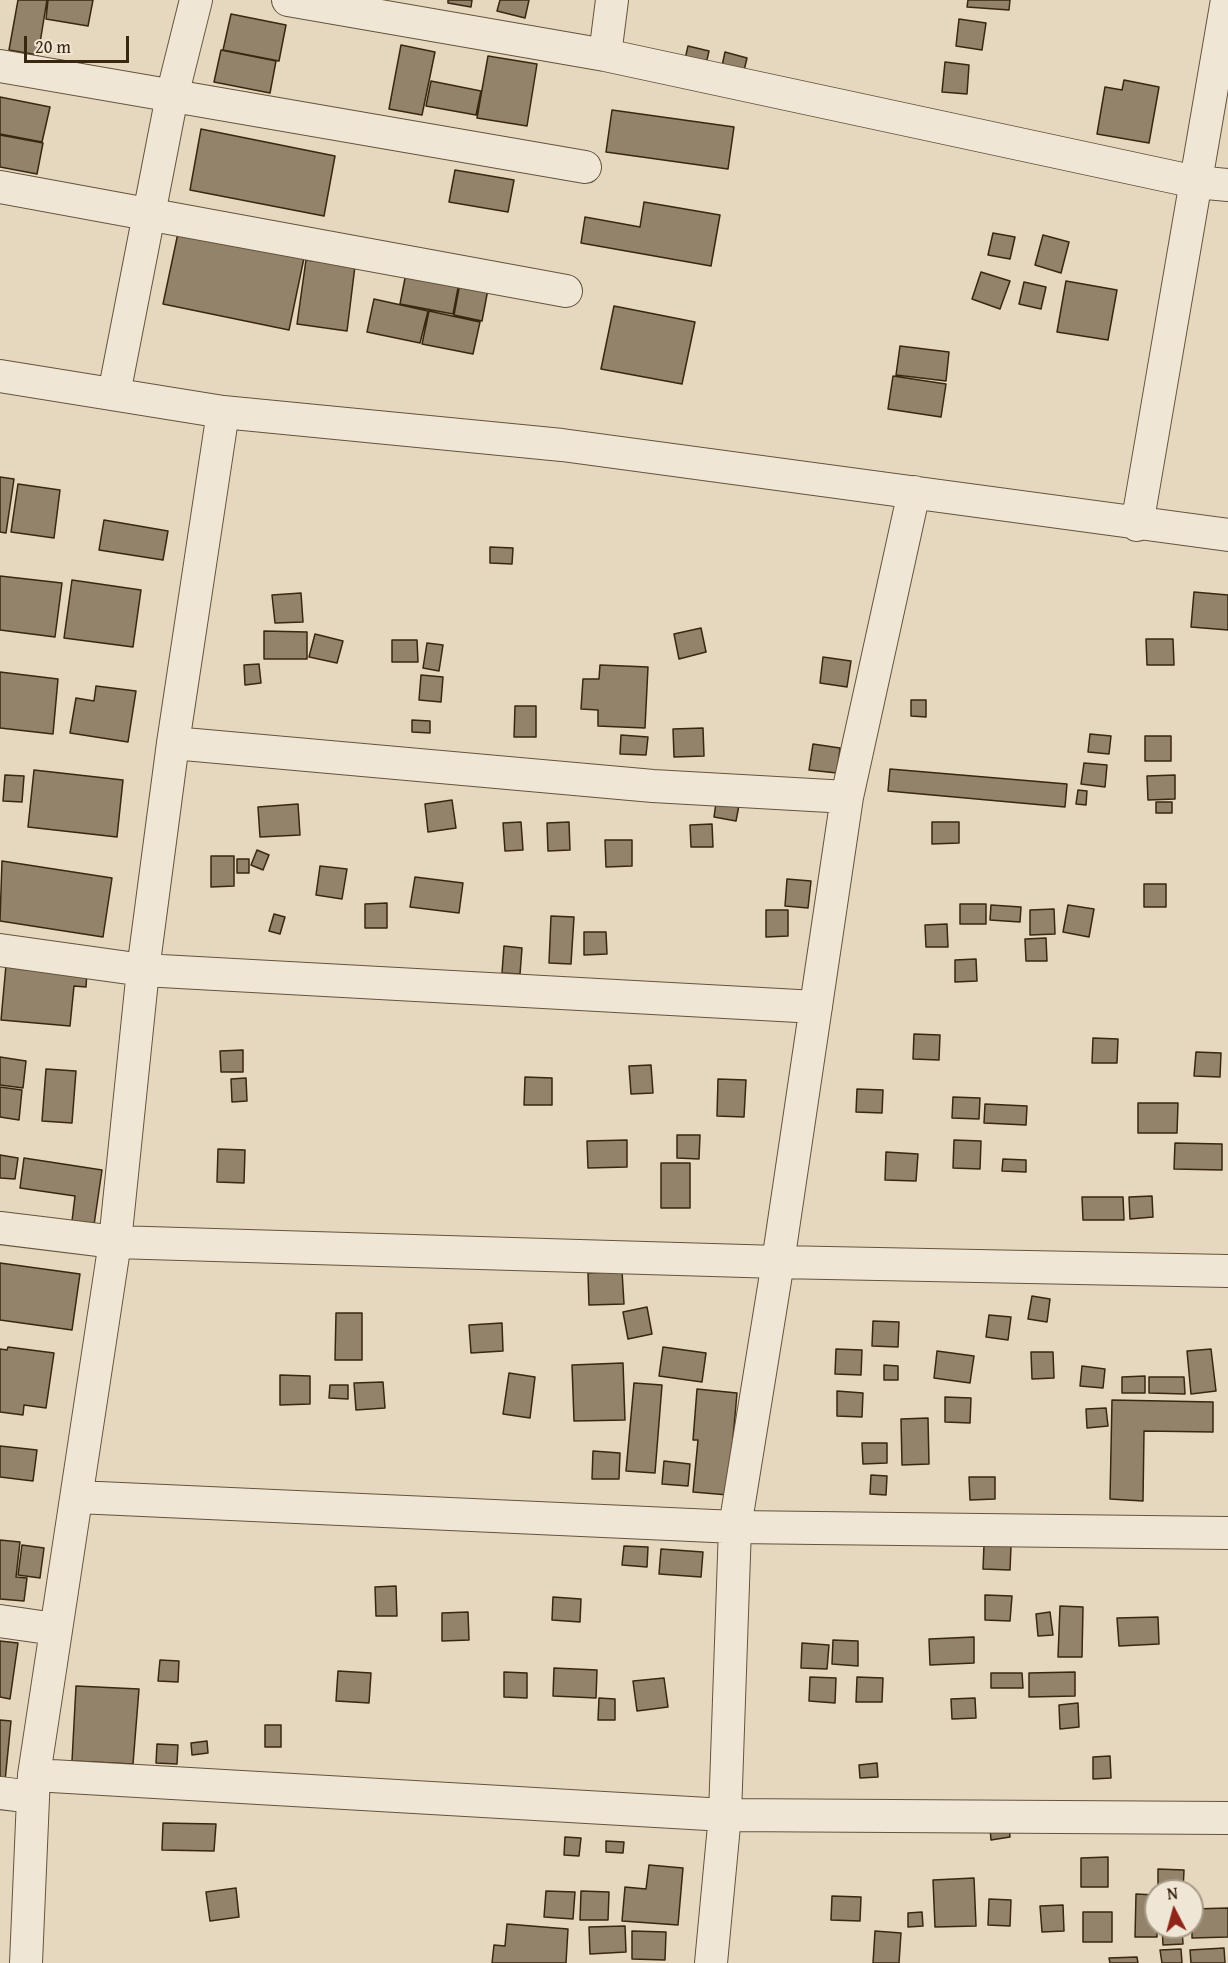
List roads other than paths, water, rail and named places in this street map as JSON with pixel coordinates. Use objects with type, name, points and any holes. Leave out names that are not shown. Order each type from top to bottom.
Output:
[{"type":"street","points":[[114,394],[172,96],[196,0]]},
{"type":"street","points":[[288,0],[605,55],[1196,182],[1228,185]]},
{"type":"street","points":[[605,55],[612,0]]},
{"type":"street","points":[[1137,525],[1227,0]]},
{"type":"street","points":[[0,66],[585,167]]},
{"type":"street","points":[[0,187],[566,291]]},
{"type":"street","points":[[0,376],[224,412],[562,445],[915,492],[1137,525],[1228,535]]},
{"type":"street","points":[[26,1963],[33,1786],[115,1242],[143,970],[173,743],[224,412]]},
{"type":"street","points":[[711,1963],[725,1815],[735,1527],[778,1262],[847,797],[915,492]]},
{"type":"street","points":[[173,743],[652,786],[847,797]]},
{"type":"street","points":[[0,950],[143,970],[816,1007]]},
{"type":"street","points":[[0,1228],[115,1242],[778,1262],[1228,1271]]},
{"type":"street","points":[[77,1497],[735,1527],[1228,1533]]},
{"type":"street","points":[[0,1621],[55,1629]]},
{"type":"street","points":[[0,1793],[33,1786],[725,1815],[1228,1818]]}]
